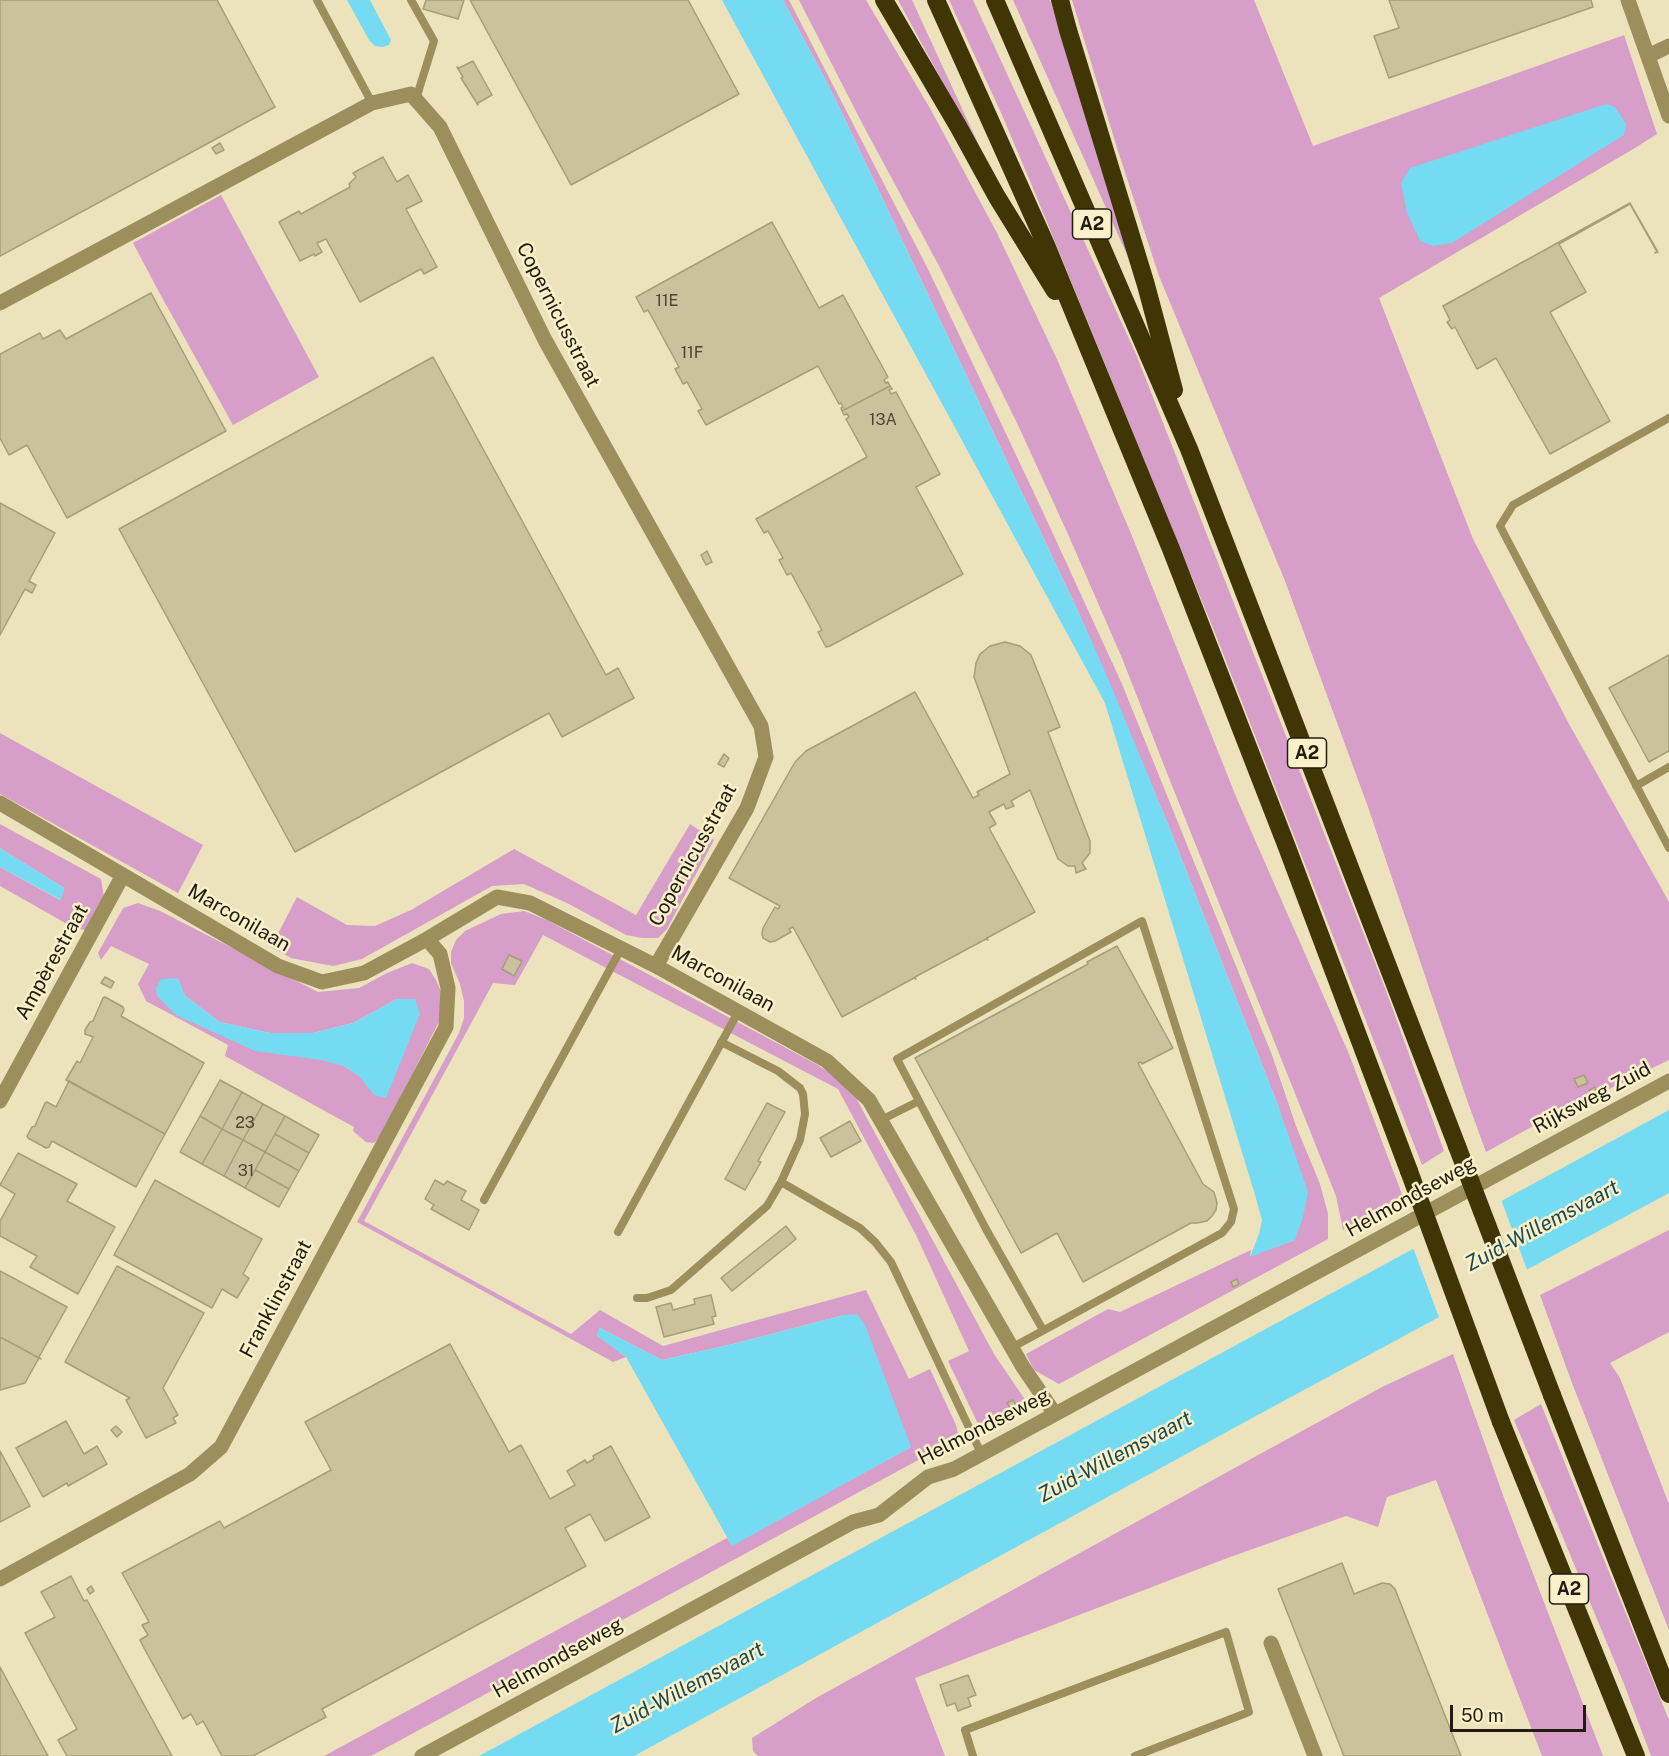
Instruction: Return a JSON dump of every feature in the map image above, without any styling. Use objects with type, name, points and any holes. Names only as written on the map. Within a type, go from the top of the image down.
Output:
[{"type":"highway","name":"A2","points":[[884,0],[998,197],[1086,341]]},
{"type":"highway","name":"A2","points":[[936,0],[1046,245],[1172,549],[1409,1171],[1501,1422],[1636,1756]]},
{"type":"highway","name":"A2","points":[[995,0],[1189,449],[1669,1694]]},
{"type":"highway","name":"A2","points":[[1060,0],[1146,285],[1189,449]]},
{"type":"street","points":[[1628,0],[1669,116]]},
{"type":"street","points":[[1648,56],[1669,46]]},
{"type":"street","points":[[0,303],[372,103],[411,94],[416,99]]},
{"type":"street","name":"Copernicusstraat","points":[[416,99],[440,127],[545,340],[760,726],[766,757],[747,808],[656,966]]},
{"type":"street","name":"Marconilaan","points":[[0,803],[278,966],[322,982],[364,973],[497,897],[530,903],[656,966],[827,1061],[869,1100],[1011,1348],[1055,1414]]},
{"type":"street","name":"Ampèrestraat","points":[[0,1101],[123,875]]},
{"type":"street","name":"Franklinstraat","points":[[0,1579],[190,1474],[221,1447],[446,1027],[448,988],[440,954],[427,939]]},
{"type":"street","name":"Rijksweg Zuid","points":[[1536,1153],[1669,1081]]},
{"type":"street","name":"Helmondseweg","points":[[422,1756],[853,1522],[879,1515],[928,1477],[954,1469],[1536,1153]]},
{"type":"street","points":[[1271,1642],[1315,1756]]},
{"type":"lane","points":[[317,0],[372,103]]},
{"type":"lane","points":[[411,0],[434,41],[416,99]]},
{"type":"lane","points":[[1669,418],[1513,505],[1500,526],[1669,848]]},
{"type":"lane","points":[[1636,786],[1669,768]]},
{"type":"lane","points":[[1011,1348],[1222,1233],[1231,1222],[1234,1209],[1142,921],[897,1059],[986,1229],[1043,1330]]},
{"type":"lane","points":[[484,1200],[621,949]]},
{"type":"lane","points":[[618,1232],[738,1012]]},
{"type":"lane","points":[[637,1298],[647,1298],[670,1290],[767,1206],[800,1140],[805,1104],[800,1088],[778,1071],[722,1042]]},
{"type":"lane","points":[[881,1120],[919,1101]]},
{"type":"lane","points":[[781,1182],[860,1228],[891,1262],[981,1453]]},
{"type":"lane","points":[[973,1756],[965,1730],[1226,1632],[1249,1712],[1136,1756]]},
{"type":"shaded area","points":[[783,0],[789,0],[928,269],[1122,684],[1272,1055],[1296,1126],[1320,1184],[1328,1214],[1328,1239],[1059,1384],[1034,1370],[1026,1354],[1108,1309],[1120,1312],[1251,1250],[1250,1256],[1295,1240],[1279,1108],[1168,824],[1079,613],[832,92]]},
{"type":"shaded area","points":[[799,0],[866,0],[931,110],[997,233],[1056,357],[1132,536],[1237,799],[1349,1054],[1403,1197],[1343,1230],[1336,1196],[1122,658],[1067,532],[1017,423],[938,264]]},
{"type":"shaded area","points":[[898,0],[912,0],[988,165],[911,24]]},
{"type":"shaded area","points":[[949,0],[973,0],[1136,354],[1385,988],[1444,1151],[1422,1165],[1215,633],[1035,193]]},
{"type":"shaded area","points":[[1013,0],[1050,0],[1128,257]]},
{"type":"shaded area","points":[[1072,0],[1254,0],[1313,146],[1624,35],[1657,134],[1379,298],[1473,539],[1569,724],[1669,902],[1669,1060],[1535,1125],[1486,1152],[1368,807],[1285,581],[1159,276]]},
{"type":"shaded area","points":[[221,195],[319,377],[233,425],[133,243]]},
{"type":"shaded area","points":[[0,733],[203,845],[178,893],[0,794]]},
{"type":"shaded area","points":[[0,824],[101,879],[104,897],[85,930],[74,928],[0,886],[0,867],[60,900],[64,888],[0,848]]},
{"type":"shaded area","points":[[690,824],[714,840],[667,929],[658,938],[626,935],[567,903],[524,884],[492,886],[362,959],[333,966],[291,958],[271,947],[297,897],[347,925],[375,926],[411,910],[514,849],[636,915]]},
{"type":"shaded area","points":[[138,903],[160,911],[318,992],[359,988],[412,963],[429,969],[440,989],[443,1014],[380,1137],[374,1143],[366,1142],[353,1131],[354,1127],[225,1056],[228,1045],[146,1001],[138,984],[149,964],[111,946],[101,960],[98,953],[123,908]],"holes":[[[177,978],[185,996],[220,1022],[270,1033],[313,1033],[353,1023],[397,999],[359,1076],[344,1066],[176,1015]]]},
{"type":"shaded area","points":[[524,911],[547,920],[816,1064],[841,1080],[854,1094],[994,1354],[1026,1401],[979,1426],[948,1361],[969,1351],[917,1237],[838,1089],[543,935],[515,985],[493,983],[364,1221],[571,1334],[600,1310],[663,1346],[866,1290],[909,1379],[930,1369],[956,1425],[959,1438],[371,1756],[324,1756],[727,1538],[732,1545],[911,1447],[844,1315],[662,1360],[600,1328],[597,1335],[626,1357],[613,1362],[357,1222],[459,1033],[464,1018],[464,1001],[451,963],[451,952],[456,940],[465,931],[501,914]]},
{"type":"shaded area","points":[[1669,1230],[1669,1332],[1610,1363],[1620,1378],[1669,1504],[1669,1630],[1540,1295]]},
{"type":"shaded area","points":[[1453,1354],[1504,1498],[1603,1756],[1542,1756],[1436,1480],[1387,1497],[1378,1527],[1346,1516],[1230,1557],[915,1678],[945,1756],[758,1756],[753,1751],[752,1738],[816,1698],[1382,1387]]},
{"type":"shaded area","points":[[1541,1404],[1669,1720],[1669,1756],[1651,1756],[1624,1684],[1514,1420]]},
{"type":"water","points":[[347,0],[370,0],[391,40],[389,45],[375,46],[369,40]]},
{"type":"water","points":[[722,0],[783,0],[832,92],[1079,613],[1168,824],[1279,1108],[1308,1192],[1295,1240],[1250,1257],[1262,1220],[1105,703]]},
{"type":"water","points":[[1606,104],[1615,107],[1626,124],[1624,135],[1452,243],[1433,246],[1420,241],[1407,213],[1401,183],[1410,168]]},
{"type":"water","points":[[0,848],[64,888],[61,900],[0,867]]},
{"type":"water","points":[[178,978],[185,996],[220,1022],[270,1033],[313,1033],[353,1023],[397,999],[415,999],[420,1014],[386,1098],[374,1095],[359,1076],[344,1066],[321,1060],[255,1051],[176,1015],[157,996],[156,988],[161,979]]},
{"type":"water","name":"Zuid-Willemsvaart","points":[[1669,1110],[1669,1193],[634,1756],[479,1756]]},
{"type":"water","points":[[857,1314],[865,1325],[911,1447],[732,1546],[626,1357],[596,1335],[600,1328],[662,1360],[844,1315]]},
{"type":"pier","points":[[1500,1197],[1528,1272],[1440,1320],[1412,1245]]},
{"type":"building","points":[[0,0],[217,0],[275,107],[0,256]]},
{"type":"building","points":[[426,0],[464,0],[458,19],[423,9]]},
{"type":"building","points":[[470,0],[688,0],[739,94],[571,185]]},
{"type":"building","points":[[1389,0],[1591,0],[1593,7],[1389,78],[1374,36],[1399,28]]},
{"type":"building","points":[[473,61],[492,95],[478,105],[461,78],[463,77],[457,67]]},
{"type":"building","points":[[220,143],[224,150],[216,154],[212,148]]},
{"type":"building","points":[[383,157],[397,182],[408,175],[422,201],[406,209],[437,267],[424,274],[421,269],[360,302],[326,239],[317,243],[322,252],[300,261],[279,222],[299,211],[301,214],[350,187],[349,184],[356,177],[353,173]]},
{"type":"building","points":[[1630,203],[1658,252],[1655,253],[1657,252],[1630,204],[1559,244],[1586,292],[1550,312],[1610,421],[1550,454],[1496,358],[1477,369],[1455,327],[1452,329],[1447,322],[1450,320],[1443,306]]},
{"type":"building","points":[[772,222],[819,308],[843,295],[888,377],[884,380],[890,386],[842,411],[841,403],[839,404],[818,366],[706,425],[698,411],[702,409],[687,382],[683,384],[675,369],[679,367],[648,310],[644,312],[636,297]]},
{"type":"building","points":[[151,293],[226,431],[67,518],[27,445],[9,455],[0,438],[0,354],[40,333],[43,339],[60,330],[66,339]]},
{"type":"building","points":[[433,357],[606,675],[618,668],[634,698],[562,737],[549,713],[295,852],[119,529]]},
{"type":"building","points":[[890,386],[891,394],[896,392],[940,474],[916,487],[963,574],[826,647],[818,632],[822,630],[791,573],[787,575],[779,560],[783,558],[768,531],[764,533],[756,519],[867,457],[846,419],[849,417],[842,411]]},
{"type":"building","points":[[0,503],[55,533],[29,581],[36,585],[32,593],[25,589],[0,635]]},
{"type":"building","points":[[707,551],[712,562],[706,565],[701,555]]},
{"type":"building","points":[[1005,642],[1020,646],[1031,655],[1060,727],[1048,732],[1090,841],[1090,853],[1082,863],[1086,869],[1076,873],[1075,866],[1068,866],[1058,859],[1030,790],[1011,801],[1014,806],[1006,809],[1004,804],[989,812],[996,824],[989,828],[1035,912],[987,938],[988,940],[986,939],[915,977],[916,979],[914,978],[842,1017],[793,927],[789,929],[791,932],[775,941],[770,942],[763,938],[763,928],[775,907],[778,909],[780,906],[729,878],[795,762],[806,751],[915,692],[973,798],[979,795],[977,792],[1010,774],[974,677],[980,654],[990,646]]},
{"type":"building","points":[[1669,655],[1669,751],[1649,762],[1609,688]]},
{"type":"building","points":[[724,754],[729,758],[724,767],[718,764]]},
{"type":"building","points":[[1117,946],[1173,1048],[1142,1064],[1138,1063],[1203,1184],[1214,1192],[1217,1203],[1216,1210],[1207,1221],[1191,1223],[1083,1282],[1057,1233],[1021,1253],[915,1058]]},
{"type":"building","points":[[509,955],[522,961],[514,976],[502,969]]},
{"type":"building","points":[[105,977],[114,982],[111,988],[101,983]]},
{"type":"building","points":[[105,997],[123,1007],[121,1016],[204,1063],[165,1134],[66,1080],[77,1061],[80,1063],[93,1037],[85,1034],[85,1030],[93,1021]]},
{"type":"building","points":[[1584,1075],[1588,1083],[1578,1087],[1574,1079]]},
{"type":"building","points":[[220,1080],[242,1092],[222,1129],[200,1116]]},
{"type":"building","points":[[69,1081],[165,1134],[136,1187],[52,1141],[46,1148],[28,1138],[45,1103],[56,1107]]},
{"type":"building","points":[[1595,1087],[1597,1092],[1591,1095],[1589,1090]]},
{"type":"building","points":[[242,1092],[263,1104],[243,1140],[222,1129]]},
{"type":"building","points":[[767,1103],[785,1112],[745,1190],[725,1179]]},
{"type":"building","points":[[263,1104],[285,1116],[265,1152],[243,1140]]},
{"type":"building","points":[[200,1116],[222,1129],[202,1164],[180,1152]]},
{"type":"building","points":[[285,1116],[319,1135],[309,1153],[275,1134]]},
{"type":"building","points":[[850,1121],[861,1141],[831,1157],[820,1138]]},
{"type":"building","points":[[222,1129],[243,1140],[224,1176],[202,1164]]},
{"type":"building","points":[[275,1134],[309,1153],[299,1171],[265,1152]]},
{"type":"building","points":[[243,1140],[265,1152],[245,1188],[224,1176]]},
{"type":"building","points":[[265,1152],[299,1171],[289,1189],[255,1170]]},
{"type":"building","points":[[18,1153],[77,1184],[67,1201],[115,1227],[78,1294],[30,1267],[37,1256],[0,1236],[0,1221],[15,1194],[0,1185]]},
{"type":"building","points":[[255,1170],[289,1189],[279,1207],[245,1188]]},
{"type":"building","points":[[155,1180],[262,1239],[243,1274],[249,1278],[237,1298],[222,1289],[212,1308],[114,1255]]},
{"type":"building","points":[[435,1180],[444,1185],[447,1181],[466,1191],[461,1200],[479,1210],[469,1230],[431,1209],[434,1205],[425,1199]]},
{"type":"building","points":[[786,1226],[796,1239],[732,1291],[721,1278]]},
{"type":"building","points":[[117,1266],[204,1313],[163,1388],[178,1415],[173,1418],[176,1423],[146,1438],[126,1400],[130,1398],[65,1362]]},
{"type":"building","points":[[0,1271],[67,1307],[39,1357],[41,1359],[0,1337]]},
{"type":"building","points":[[1237,1279],[1239,1284],[1233,1287],[1231,1282]]},
{"type":"building","points":[[711,1295],[716,1316],[712,1317],[714,1324],[664,1337],[656,1307],[671,1303],[673,1310],[695,1304],[694,1299]]},
{"type":"building","points":[[0,1337],[39,1358],[25,1383],[0,1390]]},
{"type":"building","points":[[450,1344],[509,1452],[521,1445],[550,1499],[575,1485],[567,1471],[585,1460],[587,1463],[594,1459],[593,1456],[611,1446],[650,1517],[605,1541],[590,1514],[565,1528],[586,1566],[322,1709],[326,1717],[253,1756],[222,1756],[203,1721],[197,1725],[191,1714],[183,1719],[144,1648],[140,1640],[148,1635],[142,1625],[149,1622],[122,1573],[220,1521],[224,1528],[331,1470],[305,1422]]},
{"type":"building","points":[[1013,1400],[1016,1405],[1010,1408],[1007,1403]]},
{"type":"building","points":[[66,1421],[84,1454],[97,1446],[107,1464],[43,1497],[16,1448]]},
{"type":"building","points":[[116,1426],[122,1432],[117,1437],[111,1430]]},
{"type":"building","points":[[0,1451],[30,1506],[0,1522]]},
{"type":"building","points":[[1342,1563],[1354,1594],[1382,1583],[1390,1584],[1395,1589],[1461,1756],[1344,1756],[1278,1589]]},
{"type":"building","points":[[71,1576],[84,1601],[87,1600],[172,1756],[67,1756],[58,1740],[77,1729],[25,1633],[55,1617],[41,1592]]},
{"type":"building","points":[[91,1586],[94,1591],[90,1594],[87,1589]]},
{"type":"building","points":[[0,1667],[48,1756],[0,1756]]},
{"type":"building","points":[[968,1675],[976,1695],[968,1698],[971,1706],[958,1711],[955,1703],[947,1706],[940,1685]]}]
